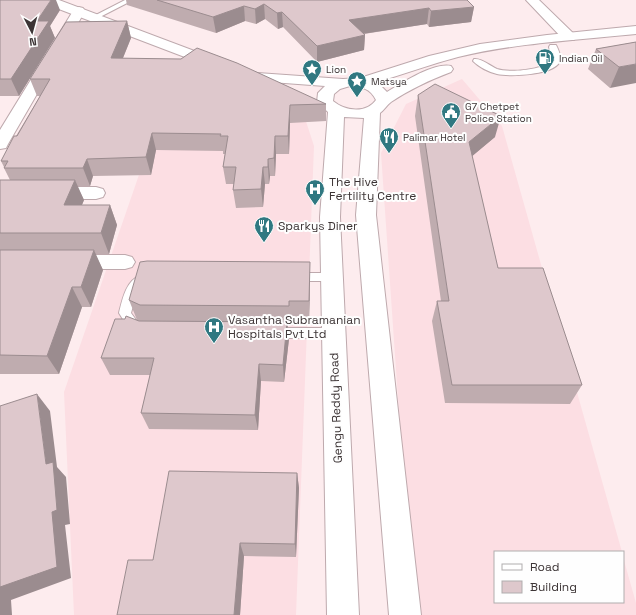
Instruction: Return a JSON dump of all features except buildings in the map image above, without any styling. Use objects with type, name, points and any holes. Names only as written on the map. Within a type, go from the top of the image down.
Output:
[{"type":"main road","points":[[47,0],[96,17],[284,93]]},
{"type":"main road","points":[[532,0],[570,37]]},
{"type":"main road","points":[[0,144],[79,11]]},
{"type":"main road","points":[[245,76],[342,83],[362,82],[427,61],[459,53],[570,37],[636,30]]},
{"type":"main road","points":[[310,99],[354,114],[378,106],[422,78],[442,70],[477,61],[553,47],[636,37]]},
{"type":"main road","points":[[362,82],[380,90],[366,215],[405,615]]},
{"type":"main road","points":[[331,106],[326,93],[335,85],[342,83]]},
{"type":"main road","name":"Gengu Reddy Road","points":[[331,106],[333,154],[330,217],[343,615]]},
{"type":"main road","points":[[0,193],[96,193]]},
{"type":"main road","points":[[47,262],[125,262]]},
{"type":"lane","points":[[96,17],[130,0]]},
{"type":"lane","points":[[477,61],[493,69],[506,73],[551,67],[555,63],[556,59],[553,47]]},
{"type":"lane","points":[[146,332],[133,326],[125,313],[130,294],[141,279],[153,276]]},
{"type":"lane","points":[[280,276],[332,277]]},
{"type":"lane","points":[[261,333],[334,333]]},
{"type":"shaded area","points":[[179,59],[253,86],[301,106],[314,146],[296,615],[74,615],[64,392]]},
{"type":"shaded area","points":[[462,79],[502,126],[622,551],[494,551],[494,603],[624,603],[624,561],[636,603],[636,615],[413,615],[381,153],[406,104]]},
{"type":"place","name":"Indian Oil","points":[[545,75]]},
{"type":"place","name":"Lion","points":[[312,86]]},
{"type":"place","name":"Matsya","points":[[357,98]]},
{"type":"place","name":"G7 Chetpet Police Station","points":[[451,129]]},
{"type":"place","name":"Palimar Hotel","points":[[389,154]]},
{"type":"place","name":"The Hive Fertility Centre","points":[[315,206]]},
{"type":"place","name":"Sparkys Diner","points":[[264,243]]},
{"type":"place","name":"Vasantha Subramanian Hospitals Pvt Ltd","points":[[214,344]]}]
